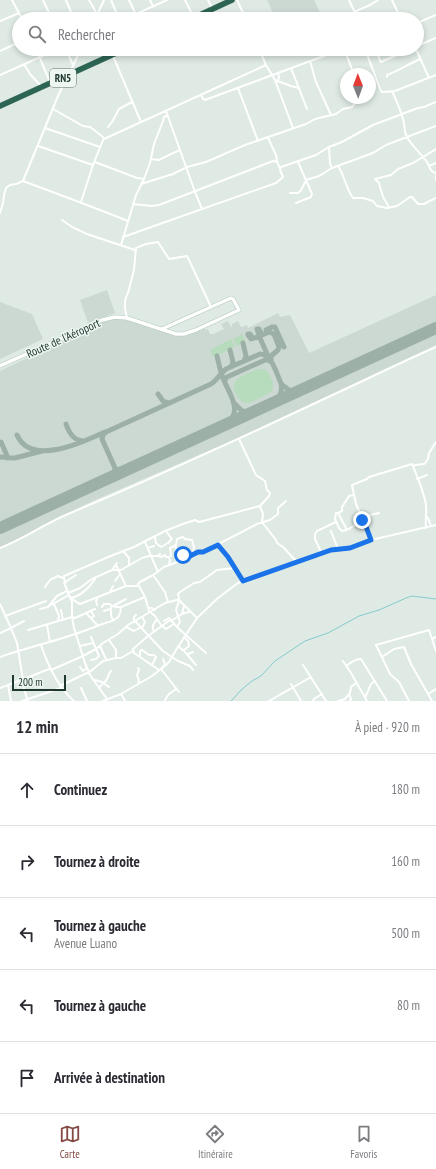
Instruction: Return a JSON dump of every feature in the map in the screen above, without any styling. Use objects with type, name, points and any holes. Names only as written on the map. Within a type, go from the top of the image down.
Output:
[{"type":"highway","points":[[206,12],[232,0]]},
{"type":"highway","name":"RN5","points":[[0,105],[110,56]]},
{"type":"main road","name":"Route de l'Aéroport","points":[[0,366],[102,320],[115,317],[127,318],[176,334],[184,334],[239,310],[234,299],[231,298],[211,307]]},
{"type":"main road","points":[[162,329],[211,307]]},
{"type":"street","points":[[12,0],[18,12]]},
{"type":"street","points":[[43,0],[49,12]]},
{"type":"street","points":[[66,0],[71,12]]},
{"type":"street","points":[[89,0],[96,12]]},
{"type":"street","points":[[98,12],[104,0]]},
{"type":"street","points":[[111,0],[116,12]]},
{"type":"street","points":[[129,0],[135,12]]},
{"type":"street","points":[[150,0],[153,6]]},
{"type":"street","points":[[140,12],[167,0]]},
{"type":"street","points":[[186,0],[191,12]]},
{"type":"street","points":[[208,0],[212,9]]},
{"type":"street","points":[[237,0],[243,12]]},
{"type":"street","points":[[349,0],[354,12],[378,0]]},
{"type":"street","points":[[370,0],[372,4]]},
{"type":"street","points":[[392,0],[398,12]]},
{"type":"street","points":[[424,20],[436,15]]},
{"type":"street","points":[[0,21],[12,16]]},
{"type":"street","points":[[424,43],[436,38]]},
{"type":"street","points":[[0,51],[12,45]]},
{"type":"street","points":[[0,75],[40,56],[51,83]]},
{"type":"street","points":[[69,56],[73,65]]},
{"type":"street","points":[[23,181],[63,85],[78,56]]},
{"type":"street","points":[[112,56],[141,122]]},
{"type":"street","points":[[262,56],[266,65],[277,81],[293,128]]},
{"type":"street","points":[[201,95],[204,100],[324,56]]},
{"type":"street","points":[[347,56],[352,68]]},
{"type":"street","points":[[368,56],[381,91],[384,92],[395,91],[436,75]]},
{"type":"street","points":[[378,56],[382,62],[395,56]]},
{"type":"street","points":[[419,56],[429,78]]},
{"type":"street","points":[[387,77],[388,74],[393,73],[396,70],[420,59]]},
{"type":"street","points":[[310,61],[316,82],[331,116]]},
{"type":"street","points":[[24,64],[30,74],[41,86]]},
{"type":"street","points":[[81,202],[104,139],[266,65]]},
{"type":"street","points":[[291,68],[307,109]]},
{"type":"street","points":[[277,81],[279,77],[278,73]]},
{"type":"street","points":[[277,81],[299,88]]},
{"type":"street","points":[[238,88],[258,141]]},
{"type":"street","points":[[392,91],[404,122],[404,131],[433,173],[436,174],[436,180]]},
{"type":"street","points":[[108,127],[119,109],[132,102]]},
{"type":"street","points":[[280,168],[316,155],[374,125],[436,102]]},
{"type":"street","points":[[142,184],[173,174],[187,167],[206,162],[233,150],[306,124],[315,119],[331,116],[343,109],[352,108],[355,104]]},
{"type":"street","points":[[53,109],[81,126],[91,128],[104,139]]},
{"type":"street","points":[[166,111],[202,209]]},
{"type":"street","points":[[121,245],[136,195],[142,184],[151,159],[154,144],[164,117],[168,115]]},
{"type":"street","points":[[306,180],[318,176],[332,168],[369,155],[386,145],[436,126]]},
{"type":"street","points":[[45,128],[100,147]]},
{"type":"street","points":[[123,237],[276,183],[283,177],[276,155],[268,138]]},
{"type":"street","points":[[38,146],[144,179]]},
{"type":"street","points":[[329,147],[330,164],[332,168]]},
{"type":"street","points":[[389,208],[383,197],[379,183],[375,180],[391,175],[398,169],[413,163],[436,149]]},
{"type":"street","points":[[151,159],[160,160],[169,154],[180,150]]},
{"type":"street","points":[[133,204],[152,206],[159,205],[273,161],[277,162]]},
{"type":"street","points":[[296,203],[311,197],[312,195],[298,162]]},
{"type":"street","points":[[429,166],[436,163]]},
{"type":"street","points":[[338,166],[352,197],[373,201],[377,206],[384,208],[398,206],[410,197],[412,197],[418,204],[424,204],[436,198]]},
{"type":"street","points":[[290,193],[298,193],[303,188],[306,180]]},
{"type":"street","points":[[0,213],[6,188],[10,185],[23,181],[128,221]]},
{"type":"street","points":[[62,220],[72,227],[87,234],[135,250]]},
{"type":"street","points":[[135,250],[136,248],[146,244],[158,242],[168,259],[187,256],[211,307]]},
{"type":"street","points":[[127,318],[124,308],[134,270],[135,250]]},
{"type":"street","points":[[0,548],[67,515],[436,347]]},
{"type":"street","points":[[107,699],[87,668],[76,634],[72,617],[72,604],[64,583],[64,576],[189,522],[195,520],[199,522],[260,506],[270,493],[267,490],[265,481],[256,475],[238,438]]},
{"type":"street","points":[[414,468],[415,465],[424,464],[426,462],[429,453],[436,442]]},
{"type":"street","points":[[371,540],[356,504],[352,485],[368,479],[368,477],[412,464],[424,495],[427,517],[426,528]]},
{"type":"street","points":[[417,479],[427,475]]},
{"type":"street","points":[[355,494],[348,497],[342,507],[342,510],[336,513],[336,522],[340,530],[343,531],[363,520]]},
{"type":"street","points":[[69,595],[80,604],[126,586],[135,586],[164,567],[198,552],[203,552],[262,522],[270,520],[277,515],[278,508],[286,501]]},
{"type":"street","points":[[260,506],[263,514],[262,522],[277,543],[283,547],[297,562]]},
{"type":"street","points":[[338,513],[347,530]]},
{"type":"street","points":[[362,517],[379,513]]},
{"type":"street","points":[[427,517],[431,526]]},
{"type":"street","points":[[322,554],[314,535],[317,531],[336,522]]},
{"type":"street","points":[[103,701],[138,684],[165,666],[197,618],[233,586],[243,581],[338,549],[350,548],[371,540],[435,525],[436,529]]},
{"type":"street","points":[[155,537],[156,542],[161,547],[170,542],[172,539],[166,531]]},
{"type":"street","points":[[331,531],[338,549]]},
{"type":"street","points":[[182,560],[175,546],[178,538],[183,537],[186,539],[191,539],[194,547],[192,555]]},
{"type":"street","points":[[145,542],[158,572]]},
{"type":"street","points":[[218,545],[228,557],[243,581]]},
{"type":"street","points":[[148,548],[154,546]]},
{"type":"street","points":[[171,556],[170,548],[175,546]]},
{"type":"street","points":[[122,552],[129,558],[130,565]]},
{"type":"street","points":[[180,555],[184,555],[186,552]]},
{"type":"street","points":[[112,570],[120,570],[141,558],[159,555],[161,557],[165,555],[166,557],[169,557],[170,560],[175,563]]},
{"type":"street","points":[[169,565],[170,560]]},
{"type":"street","points":[[40,609],[54,604],[81,588],[89,581],[112,570],[117,564],[126,586]]},
{"type":"street","points":[[22,701],[60,687],[89,672],[107,660],[121,658],[133,651],[134,648],[162,626],[180,622],[176,610],[179,600],[179,593],[218,570],[235,568]]},
{"type":"street","points":[[115,581],[120,574]]},
{"type":"street","points":[[64,583],[76,575]]},
{"type":"street","points":[[153,575],[165,592],[168,602]]},
{"type":"street","points":[[46,587],[50,580],[55,577],[59,576],[64,579]]},
{"type":"street","points":[[50,605],[56,596],[69,595],[75,597],[90,587],[95,579]]},
{"type":"street","points":[[138,584],[145,597],[148,608],[166,629],[178,616],[190,612]]},
{"type":"street","points":[[110,592],[113,586]]},
{"type":"street","points":[[97,605],[96,601],[98,597]]},
{"type":"street","points":[[102,607],[110,604],[112,607],[121,607],[145,597]]},
{"type":"street","points":[[104,611],[119,602],[121,604],[124,600]]},
{"type":"street","points":[[0,688],[95,651],[126,627],[142,617],[168,602],[179,600]]},
{"type":"street","points":[[179,600],[197,618]]},
{"type":"street","points":[[5,616],[46,601]]},
{"type":"street","points":[[72,604],[76,602]]},
{"type":"street","points":[[0,604],[16,641],[22,680],[28,700]]},
{"type":"street","points":[[54,604],[59,616],[58,621]]},
{"type":"street","points":[[182,614],[184,606]]},
{"type":"street","points":[[112,607],[111,616],[113,620]]},
{"type":"street","points":[[0,657],[76,634],[113,620],[119,616],[121,607]]},
{"type":"street","points":[[148,608],[155,610]]},
{"type":"street","points":[[28,630],[72,617],[75,618],[87,614],[95,609]]},
{"type":"street","points":[[61,610],[63,620]]},
{"type":"street","points":[[90,612],[94,616],[91,618]]},
{"type":"street","points":[[87,614],[98,626]]},
{"type":"street","points":[[134,622],[134,617],[136,615]]},
{"type":"street","points":[[126,627],[134,631],[141,628],[145,622],[142,617]]},
{"type":"street","points":[[154,632],[152,624],[157,619]]},
{"type":"street","points":[[0,633],[24,621]]},
{"type":"street","points":[[159,622],[164,621],[172,623],[206,653]]},
{"type":"street","points":[[134,622],[163,651],[182,663],[190,666],[193,670]]},
{"type":"street","points":[[47,625],[50,642]]},
{"type":"street","points":[[409,701],[399,682],[390,674],[386,667],[386,663],[376,646],[377,644],[429,630],[436,650]]},
{"type":"street","points":[[184,650],[189,646],[185,636]]},
{"type":"street","points":[[91,637],[98,656],[96,659],[91,660]]},
{"type":"street","points":[[432,639],[436,637]]},
{"type":"street","points":[[109,640],[116,650],[116,656],[114,658]]},
{"type":"street","points":[[80,646],[93,643]]},
{"type":"street","points":[[41,645],[50,669],[60,687],[74,701]]},
{"type":"street","points":[[100,646],[107,660]]},
{"type":"street","points":[[178,646],[184,650],[196,665]]},
{"type":"street","points":[[382,657],[394,650],[404,647],[411,664],[432,701]]},
{"type":"street","points":[[140,657],[141,650],[149,655],[153,655],[156,657],[152,665]]},
{"type":"street","points":[[133,651],[160,669],[179,692]]},
{"type":"street","points":[[186,653],[193,652]]},
{"type":"street","points":[[140,657],[149,655]]},
{"type":"street","points":[[346,666],[360,658],[387,701]]},
{"type":"street","points":[[160,669],[165,664],[163,659]]},
{"type":"street","points":[[343,661],[366,700]]},
{"type":"street","points":[[303,665],[326,701]]},
{"type":"street","points":[[80,667],[83,671],[87,668]]},
{"type":"street","points":[[138,668],[139,670],[136,675],[139,681],[138,684]]},
{"type":"street","points":[[99,688],[107,680],[108,674],[111,671]]},
{"type":"street","points":[[268,697],[269,701],[311,677]]},
{"type":"street","points":[[94,680],[109,687]]},
{"type":"street","points":[[366,700],[371,684],[375,681]]},
{"type":"street","points":[[338,701],[345,699],[351,692],[351,687],[356,683]]},
{"type":"street","points":[[291,684],[301,701]]},
{"type":"street","points":[[8,685],[12,701]]},
{"type":"street","points":[[81,688],[87,701]]},
{"type":"street","points":[[165,700],[169,694],[176,689]]},
{"type":"street","points":[[428,694],[436,689]]},
{"type":"street","points":[[120,694],[125,701]]},
{"type":"street","points":[[313,701],[322,694]]},
{"type":"street","points":[[349,694],[351,699],[350,701]]},
{"type":"shaded area","points":[[267,0],[314,0],[320,12],[273,12]]},
{"type":"shaded area","points":[[107,290],[115,313],[88,323],[80,300]]},
{"type":"shaded area","points":[[436,295],[436,345],[238,438],[93,501],[41,526],[35,531],[17,540],[0,547],[0,371],[99,323],[115,319],[130,320],[175,335],[204,327],[205,330],[208,329],[210,334],[213,334],[224,329],[221,324],[228,321],[231,327],[232,324],[238,321],[241,327],[247,325],[248,328],[278,313],[280,317],[290,315],[309,353]]},
{"type":"shaded area","points":[[0,302],[32,314],[43,339],[0,359]]},
{"type":"green space","points":[[242,334],[246,342],[237,346],[233,339]]},
{"type":"green space","points":[[231,339],[235,347],[213,357],[210,350]]},
{"type":"green space","points":[[261,369],[267,371],[269,374],[273,385],[272,390],[266,395],[253,401],[247,403],[243,402],[239,399],[234,389],[236,381],[255,370]]},
{"type":"waterway","points":[[231,701],[241,690],[261,676],[275,661],[305,641],[328,633],[359,616],[379,610],[412,596],[436,599]]},
{"type":"taxiway","points":[[266,330],[275,327],[284,347]]},
{"type":"taxiway","points":[[260,338],[257,329],[259,329],[261,333]]},
{"type":"taxiway","points":[[260,338],[260,336],[269,332],[274,334],[279,347],[278,350],[271,356],[271,361]]},
{"type":"taxiway","points":[[252,337],[248,334],[251,339],[257,337],[260,338],[268,356]]},
{"type":"taxiway","points":[[243,343],[246,356],[244,361]]},
{"type":"taxiway","points":[[230,350],[233,362],[231,367]]},
{"type":"taxiway","points":[[111,477],[115,468],[102,439],[106,432],[211,384],[226,369],[260,354],[268,357],[271,361],[281,383],[280,395],[271,404]]},
{"type":"taxiway","points":[[217,356],[222,375],[234,402],[235,408],[234,414],[226,424]]},
{"type":"taxiway","points":[[225,383],[225,379],[227,377],[265,360],[271,362]]},
{"type":"taxiway","points":[[281,384],[289,390],[300,391]]},
{"type":"taxiway","points":[[158,394],[163,401],[169,403]]},
{"type":"taxiway","points":[[235,404],[242,411],[253,412]]},
{"type":"taxiway","points":[[66,424],[72,436],[77,440],[84,441]]},
{"type":"taxiway","points":[[17,435],[24,444],[34,449],[45,451],[71,446],[105,432]]},
{"type":"taxiway","points":[[1,442],[8,458]]},
{"type":"taxiway","points":[[0,457],[15,458],[42,451]]},
{"type":"taxiway","points":[[115,468],[124,471]]},
{"type":"runway","points":[[0,528],[436,328]]},
{"type":"route","points":[[183,555],[180,555],[182,560],[198,552],[203,552],[218,545],[233,564],[243,581],[331,550],[350,548],[371,540],[364,521],[362,520]]}]
